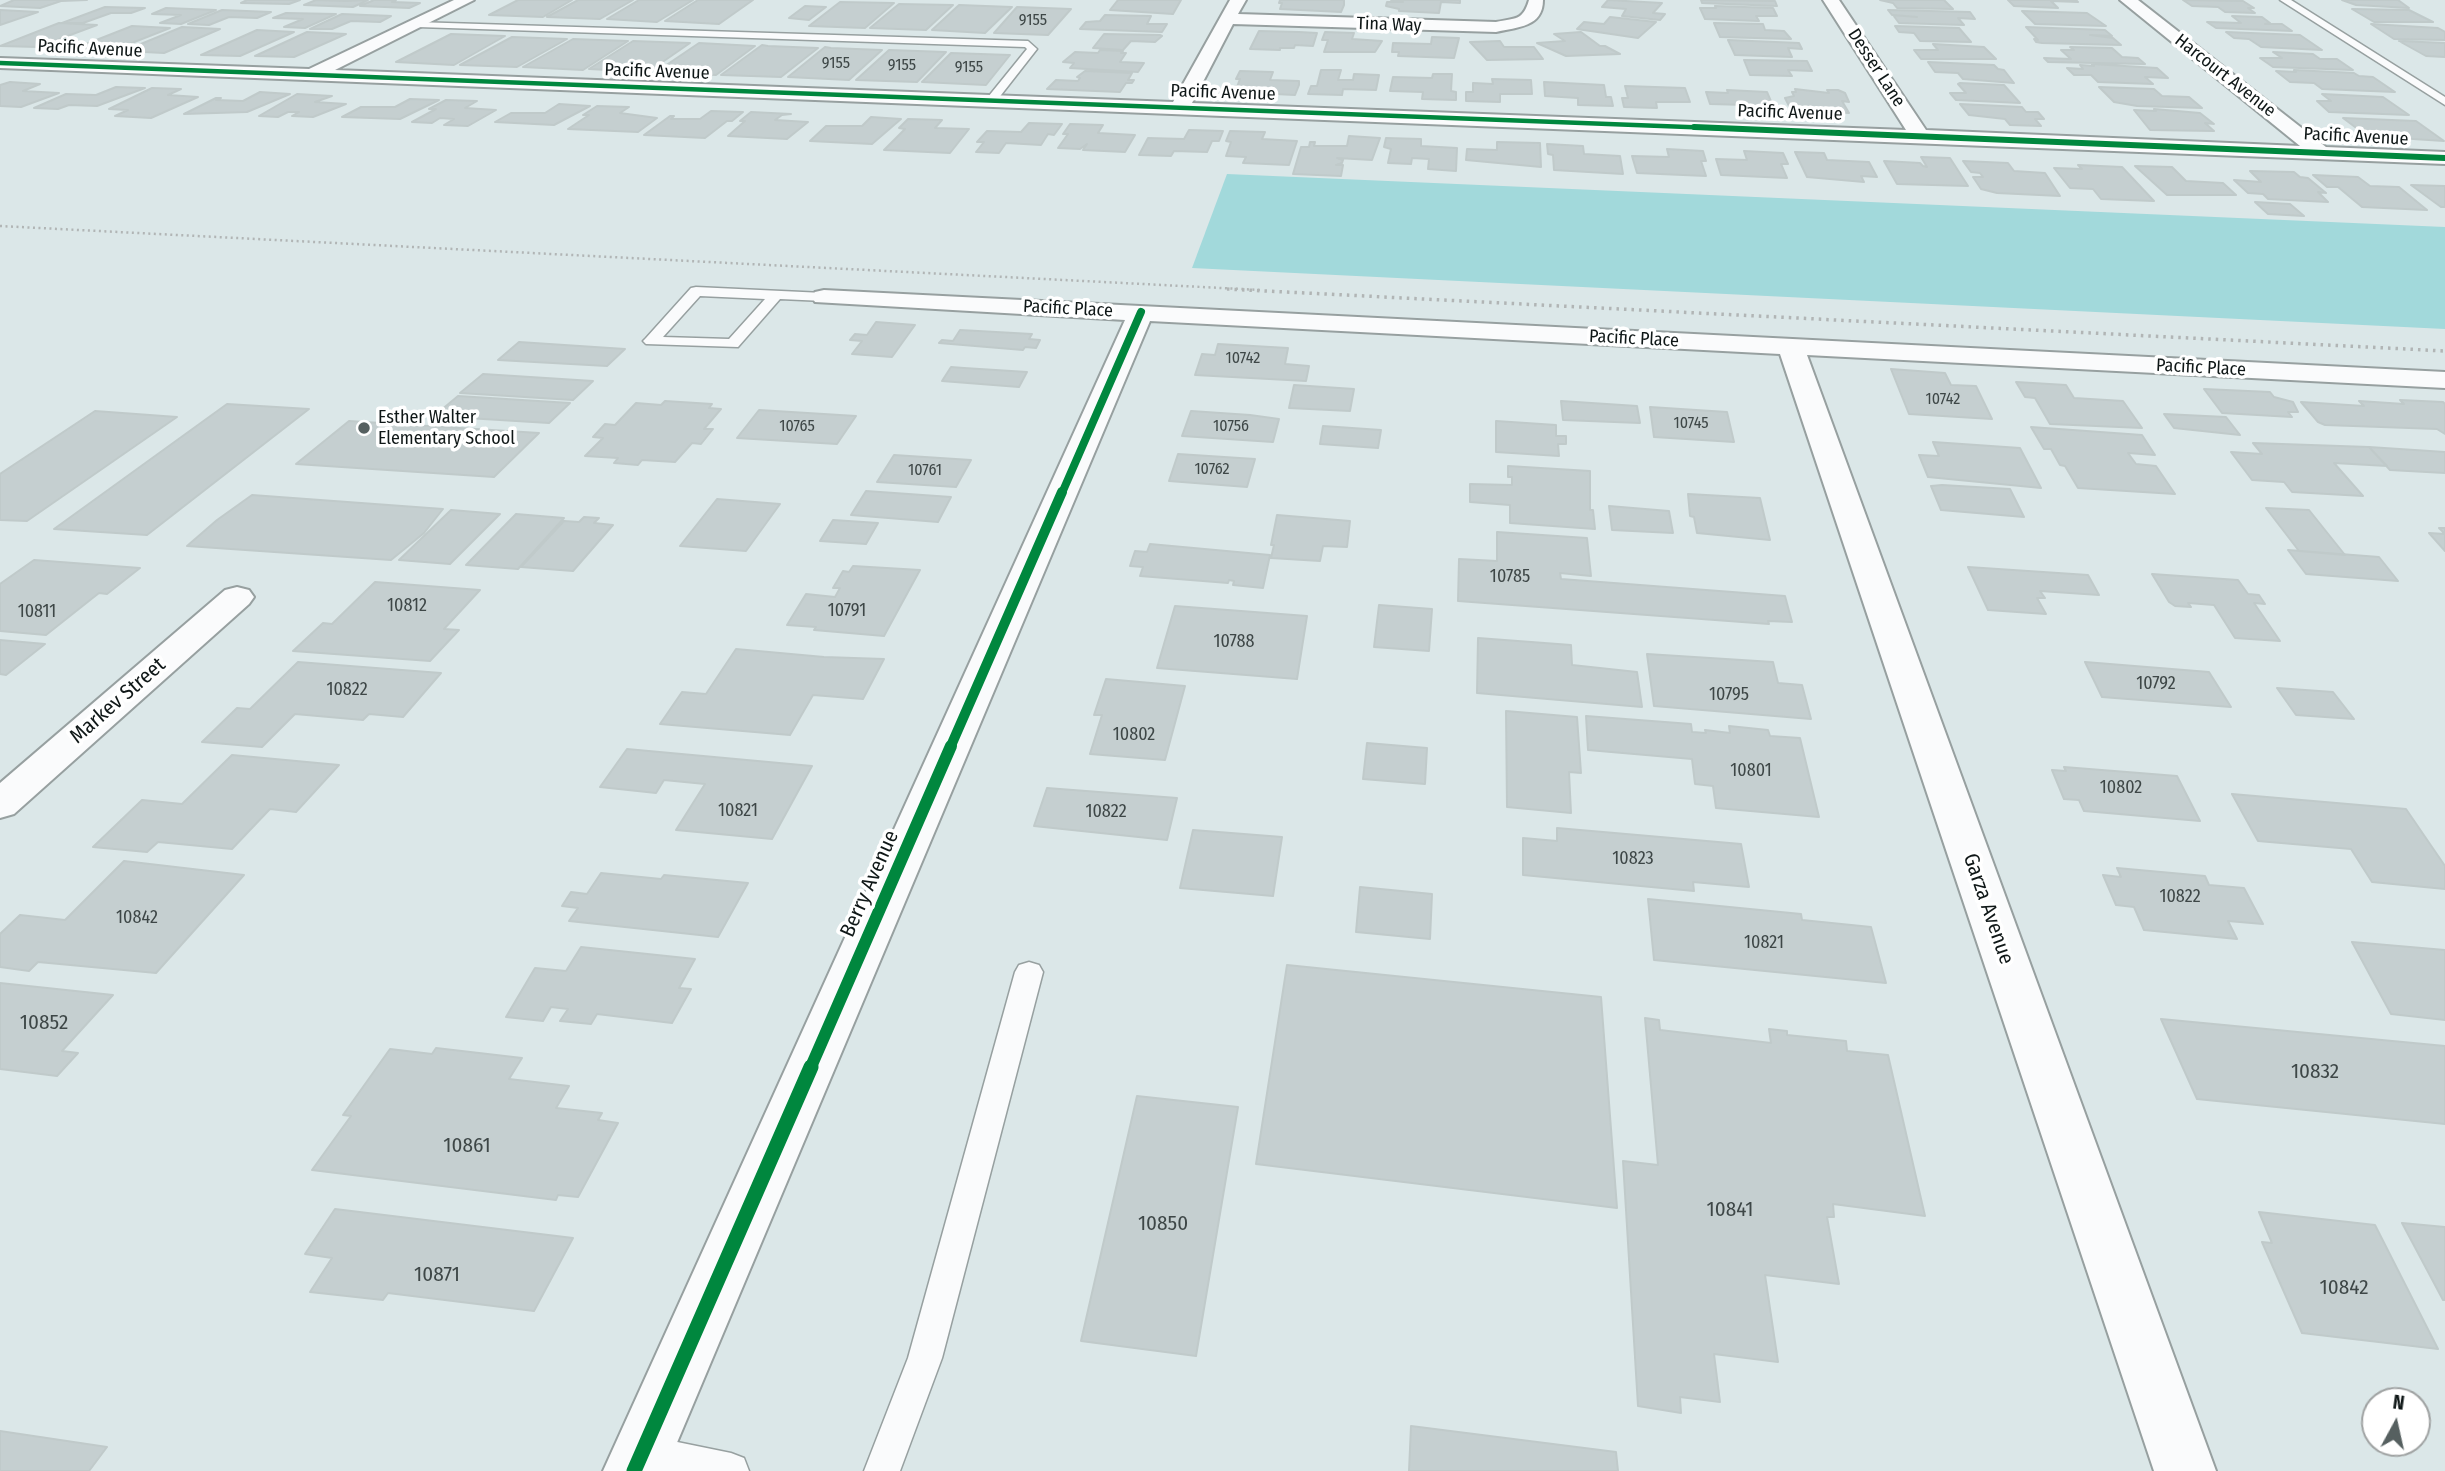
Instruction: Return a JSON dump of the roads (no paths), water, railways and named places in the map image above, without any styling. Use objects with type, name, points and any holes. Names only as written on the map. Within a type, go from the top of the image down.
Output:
[{"type":"street","points":[[309,76],[467,0]]},
{"type":"street","points":[[1179,109],[1238,0]]},
{"type":"street","name":"Desser Lane","points":[[1831,0],[1920,135]]},
{"type":"street","name":"Harcourt Avenue","points":[[2128,0],[2321,152]]},
{"type":"street","name":"Tina Way","points":[[1228,19],[1496,27],[1525,21],[1534,13],[1536,1]]},
{"type":"street","name":"Pacific Avenue","points":[[0,63],[1920,135],[2445,158]]},
{"type":"street","name":"Pacific Place","points":[[824,298],[2445,380]]},
{"type":"street","name":"Berry Avenue","points":[[639,1462],[1141,312]]},
{"type":"street","name":"Garza Avenue","points":[[1791,347],[2185,1471]]},
{"type":"street","name":"Markev Street","points":[[0,805],[237,597]]},
{"type":"lane","points":[[2285,0],[2445,102]]},
{"type":"lane","points":[[418,24],[1027,44],[1032,49],[990,102]]},
{"type":"lane","points":[[776,295],[733,344],[651,341],[696,291],[776,295],[824,298]]},
{"type":"lane","points":[[881,1471],[925,1358],[1028,972]]},
{"type":"lane","points":[[639,1462],[731,1471]]},
{"type":"railway","points":[[0,226],[1261,290]]},
{"type":"railway","points":[[1227,289],[2445,351]]},
{"type":"place","name":"Esther Walter Elementary School","points":[[364,428]]}]
